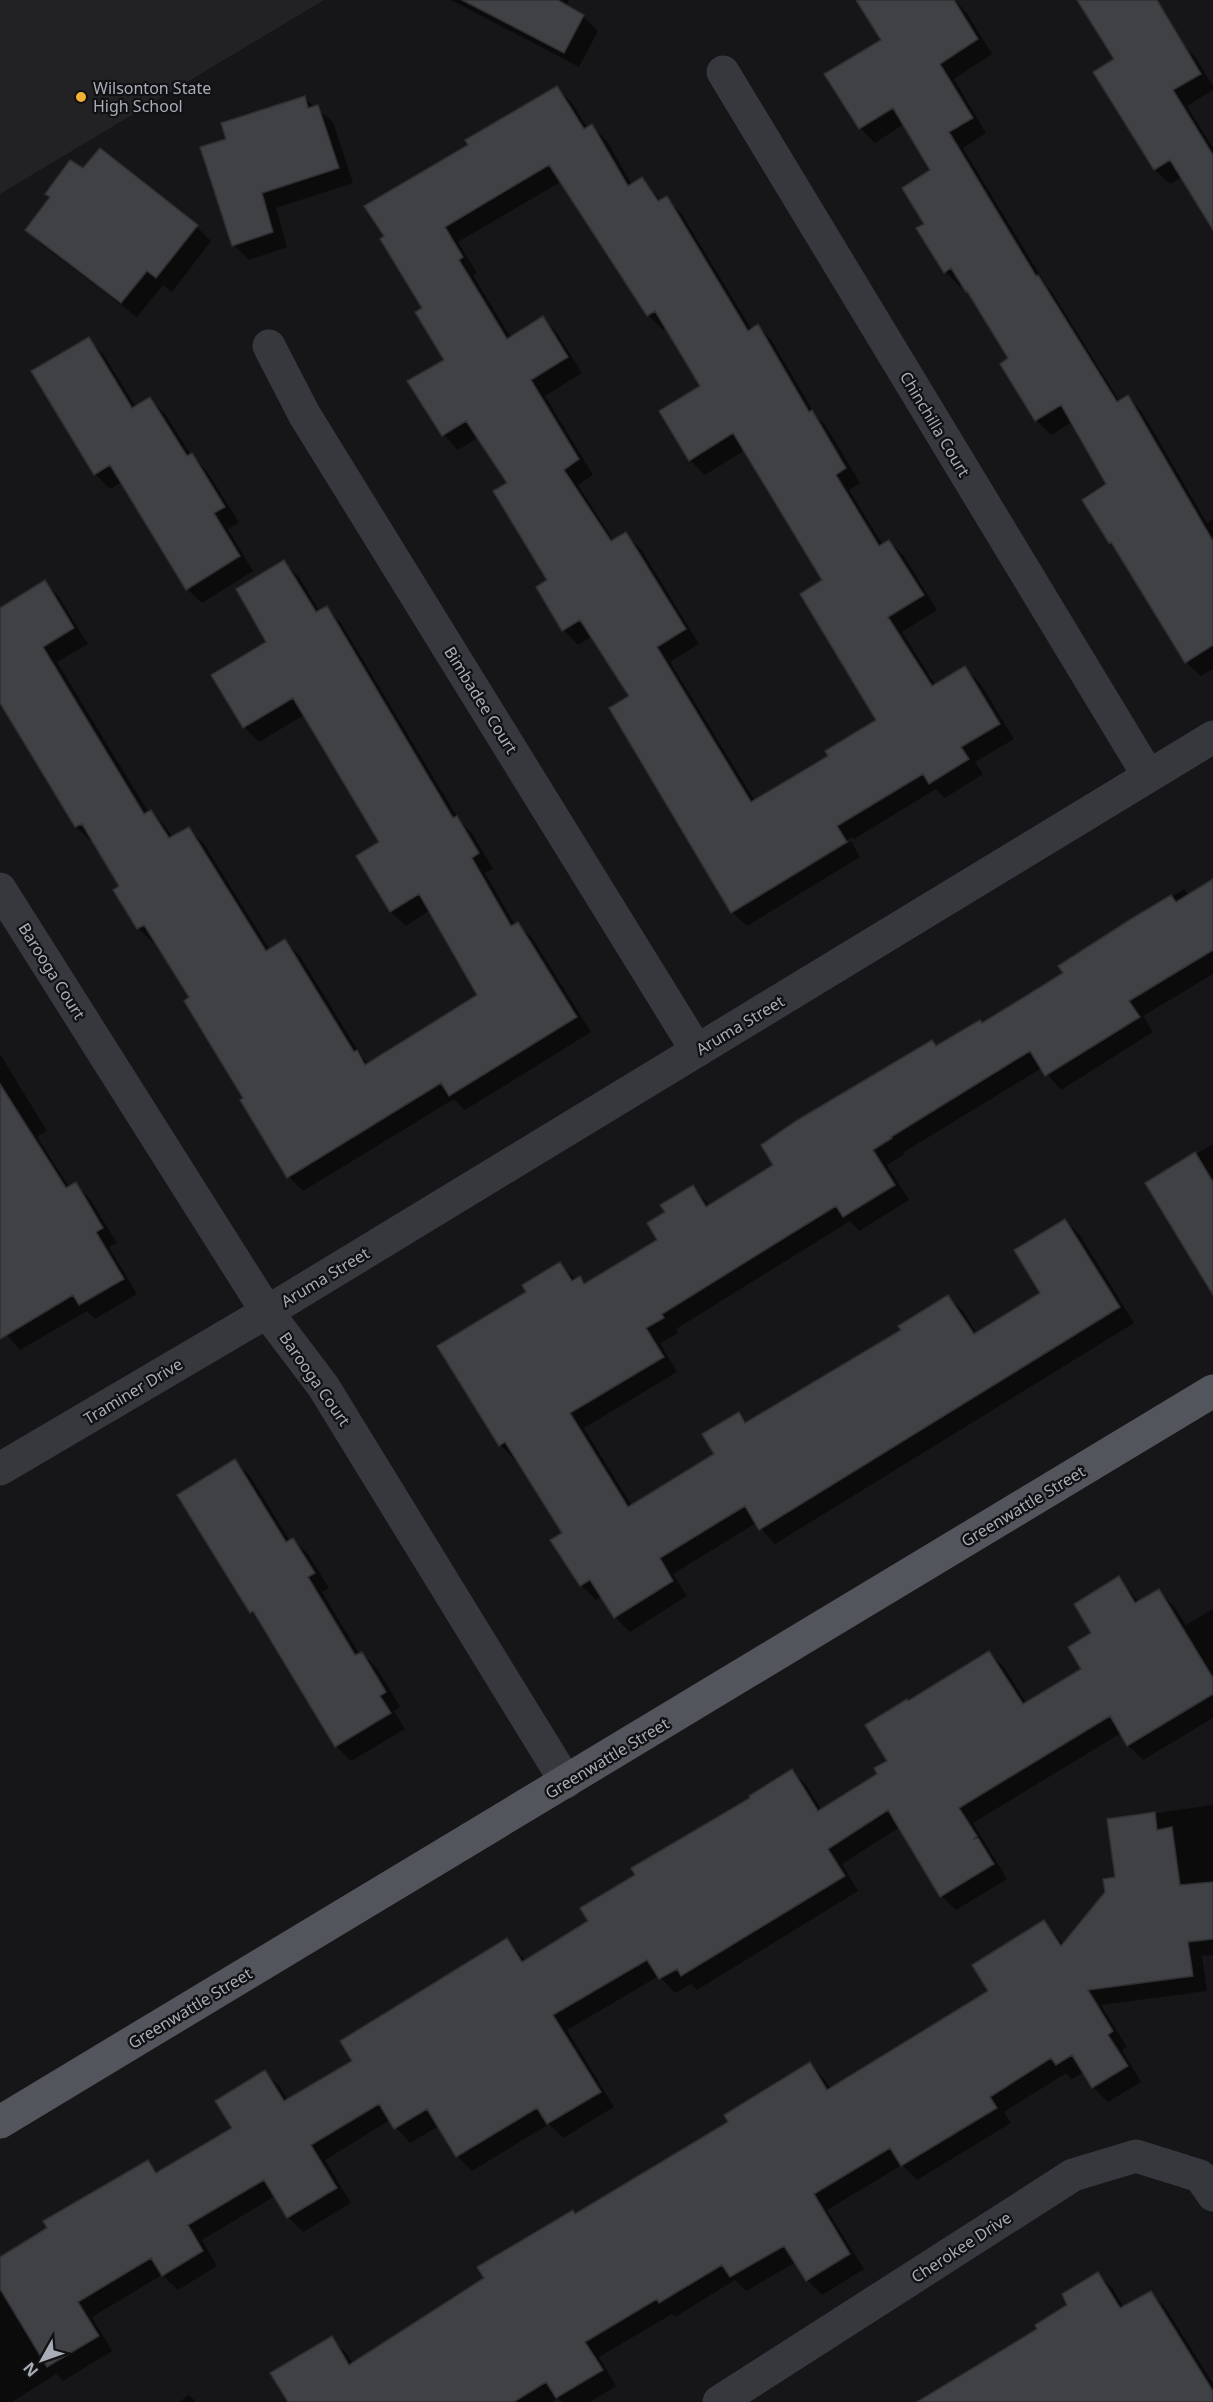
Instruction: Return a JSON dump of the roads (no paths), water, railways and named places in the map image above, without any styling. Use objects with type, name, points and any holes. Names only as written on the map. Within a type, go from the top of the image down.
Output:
[{"type":"main road","name":"Greenwattle Street","points":[[0,2122],[1213,1391]]},
{"type":"street","name":"Chinchilla Court","points":[[723,72],[1148,776]]},
{"type":"street","name":"Bimbadee Court","points":[[269,346],[304,414],[697,1051]]},
{"type":"street","name":"Aruma Street","points":[[267,1312],[1213,737]]},
{"type":"street","name":"Barooga Court","points":[[0,889],[267,1312],[323,1386],[566,1782]]},
{"type":"street","name":"Traminer Drive","points":[[0,1469],[267,1312]]},
{"type":"street","name":"Cherokee Drive","points":[[719,2402],[1073,2175],[1137,2156],[1200,2176],[1213,2195]]},
{"type":"place","name":"Wilsonton State High School","points":[[81,97]]}]
